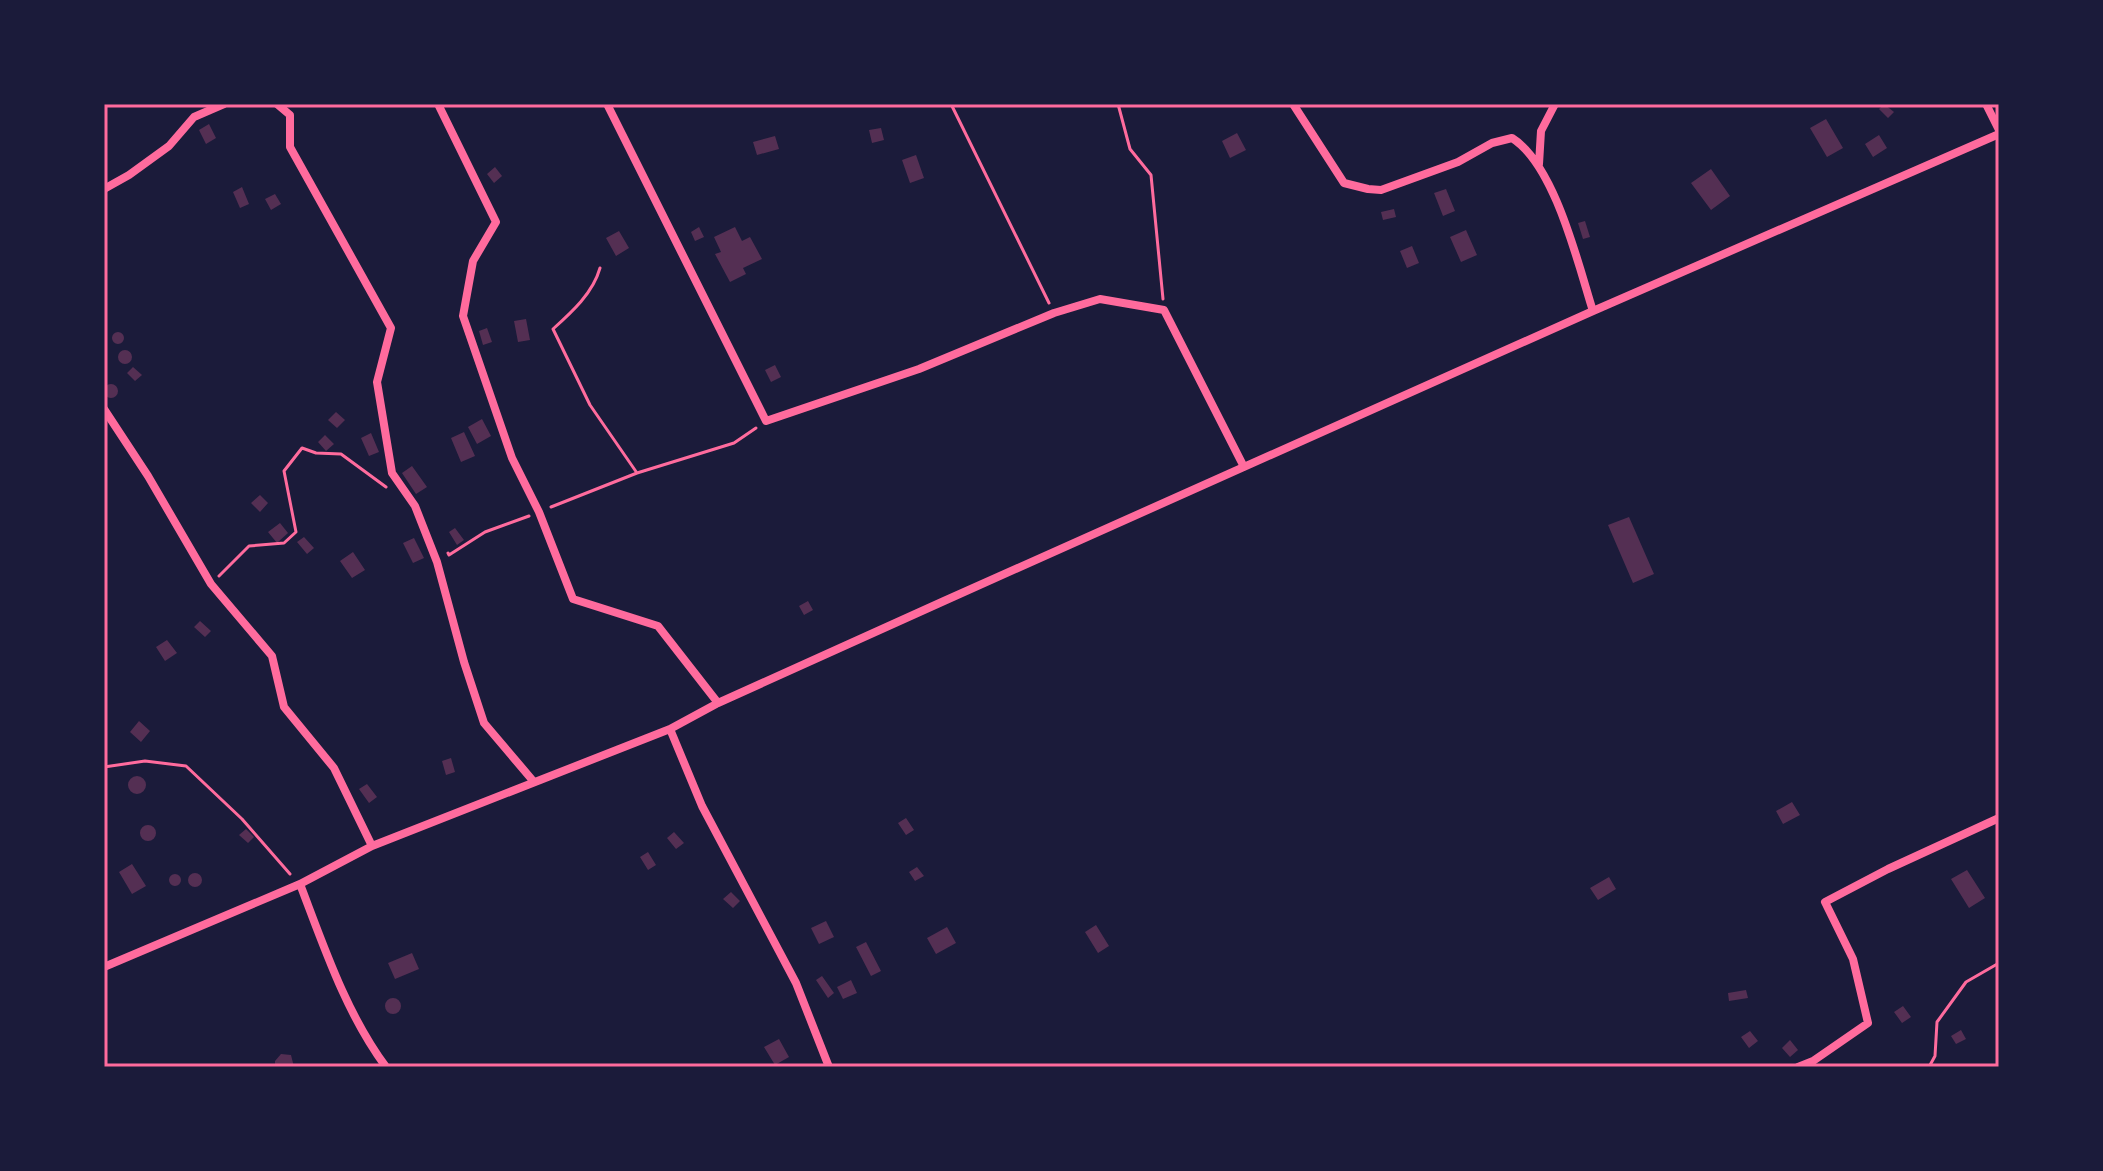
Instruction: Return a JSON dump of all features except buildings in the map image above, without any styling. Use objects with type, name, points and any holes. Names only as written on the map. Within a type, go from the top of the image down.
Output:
[{"type":"street","points":[[104,189],[169,146],[194,117],[224,104]]},
{"type":"street","points":[[277,104],[290,115],[290,147],[391,328],[377,382],[392,473],[415,506],[437,562],[484,723],[534,782]]},
{"type":"street","points":[[438,104],[496,222],[473,261],[463,316],[512,458],[539,512],[573,599],[658,626],[718,703]]},
{"type":"street","points":[[607,104],[766,421],[919,369],[1054,313],[1100,299],[1164,310],[1244,467]]},
{"type":"street","points":[[1293,104],[1344,183],[1368,189],[1381,190],[1458,162],[1492,143],[1512,138],[1525,146],[1539,165],[1564,220],[1593,311]]},
{"type":"street","points":[[1539,165],[1541,131],[1555,104]]},
{"type":"street","points":[[104,967],[300,884],[372,846],[670,729],[718,703],[1999,132],[1986,104]]},
{"type":"street","points":[[104,409],[148,476],[211,584],[272,656],[284,707],[334,768],[372,846]]},
{"type":"street","points":[[670,729],[702,806],[796,983],[829,1067]]},
{"type":"street","points":[[1798,1067],[1813,1061],[1868,1023],[1853,959],[1825,902],[1999,818]]},
{"type":"street","points":[[300,884],[329,960],[367,1041],[386,1067]]},
{"type":"path","points":[[951,104],[1054,313]]},
{"type":"path","points":[[1118,104],[1130,149],[1151,175],[1164,310]]},
{"type":"path","points":[[600,268],[575,310],[553,329],[590,405],[637,473]]},
{"type":"path","points":[[441,543],[449,555],[485,532],[637,473],[734,443],[766,421]]},
{"type":"path","points":[[211,584],[249,546],[284,543],[296,532],[284,471],[302,448],[316,453],[341,454],[391,490]]},
{"type":"path","points":[[104,767],[145,761],[186,766],[242,819],[300,884]]},
{"type":"path","points":[[1929,1067],[1935,1056],[1937,1022],[1966,982],[1999,963]]}]
